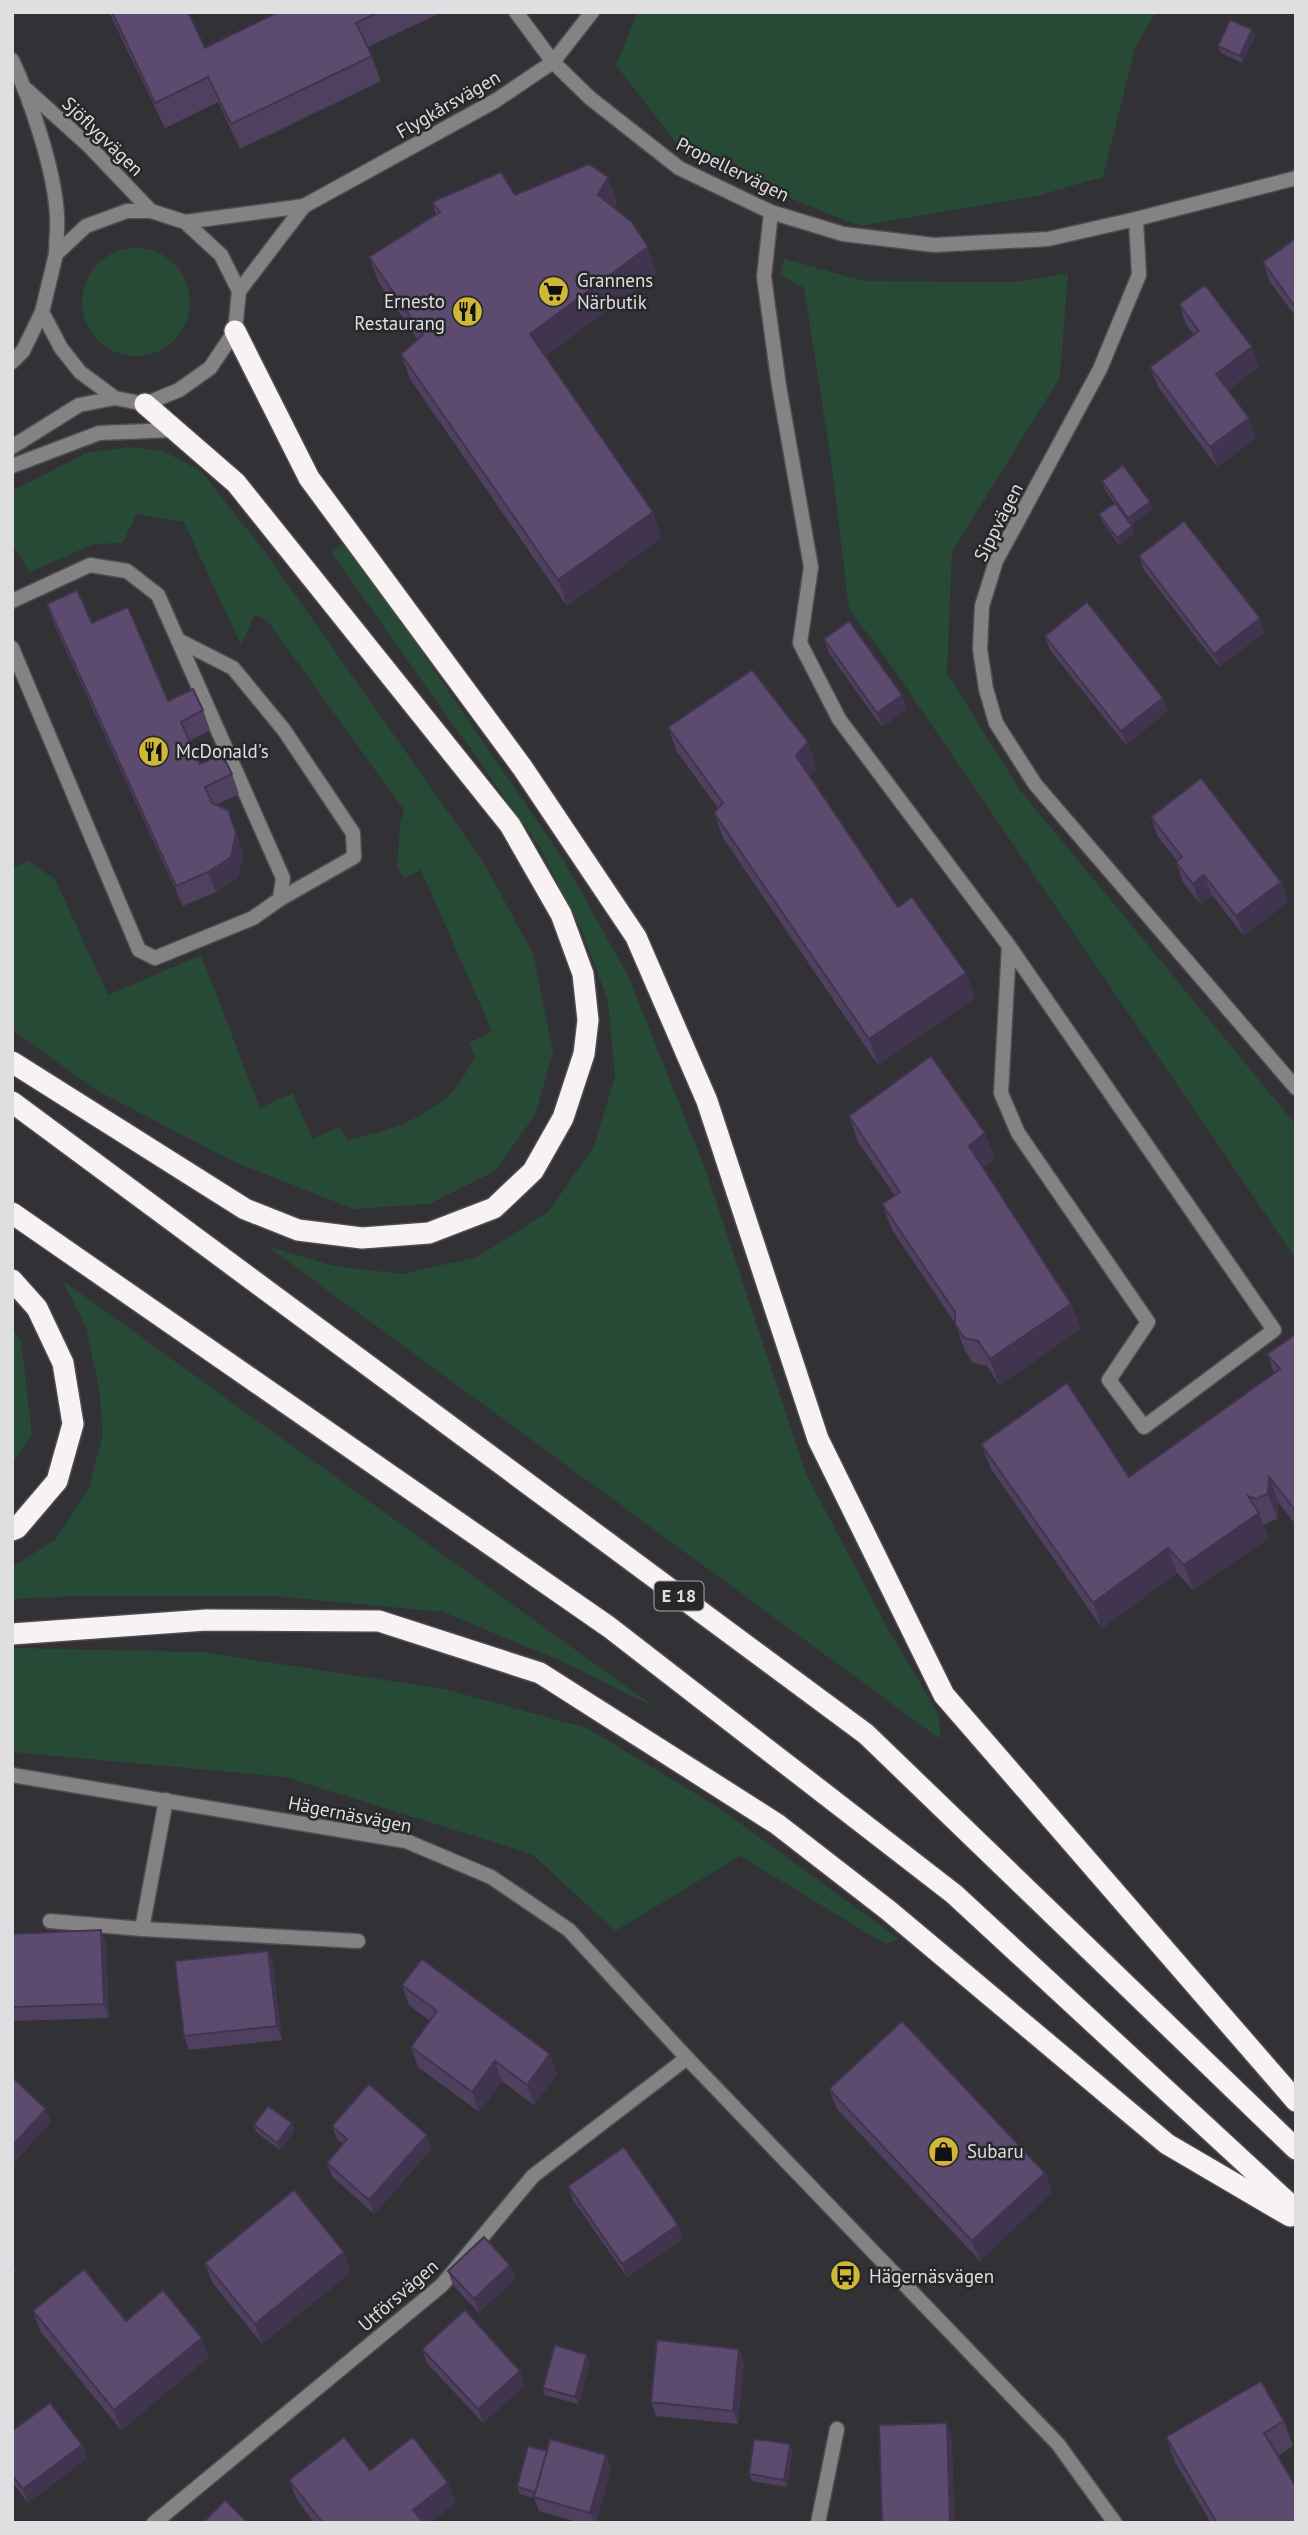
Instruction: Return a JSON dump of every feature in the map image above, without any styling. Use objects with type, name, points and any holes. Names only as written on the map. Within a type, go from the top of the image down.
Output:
[{"type":"highway","points":[[235,331],[309,478],[522,767],[636,937],[707,1101],[818,1439],[944,1695],[1296,2101]]},
{"type":"highway","points":[[12,1062],[245,1209],[298,1230],[362,1238],[429,1233],[494,1208],[533,1171],[563,1118],[584,1055],[588,1020],[583,974],[561,914],[510,825],[236,483],[145,404]]},
{"type":"highway","name":"E 18","points":[[12,1102],[866,1734],[1296,2149]]},
{"type":"highway","points":[[12,1213],[609,1627],[943,1885],[1296,2210]]},
{"type":"highway","points":[[12,1280],[37,1308],[63,1363],[73,1424],[57,1481],[17,1528],[12,1530]]},
{"type":"highway","points":[[12,1634],[206,1620],[379,1620],[540,1673],[778,1824],[888,1910],[1167,2144],[1296,2219]]},
{"type":"street","name":"Propellervägen","points":[[516,12],[553,62],[601,107],[679,168],[771,212],[843,234],[934,245],[1048,239],[1136,219]]},
{"type":"street","name":"Flygkårsvägen","points":[[185,222],[304,206],[495,101],[553,62],[592,12]]},
{"type":"street","name":"Sjöflygvägen","points":[[12,60],[26,89],[48,167],[57,215],[56,254]]},
{"type":"street","name":"Sjöflygvägen","points":[[26,89],[88,145],[151,211]]},
{"type":"street","points":[[1136,219],[1296,178]]},
{"type":"street","name":"Flygkårsvägen","points":[[239,291],[304,206]]},
{"type":"street","points":[[12,362],[23,351],[42,312],[56,254],[86,226],[127,211],[151,211],[185,222],[221,256],[239,291],[235,331],[210,368],[179,390],[145,404],[115,398],[79,405],[12,447]]},
{"type":"street","points":[[771,212],[764,277],[779,386],[811,567],[800,643],[839,719],[1009,946],[1274,1330],[1144,1427],[1109,1380],[1148,1322],[1018,1133],[1001,1093],[1009,946]]},
{"type":"street","name":"Sippvägen","points":[[1136,219],[1139,275],[1100,369],[996,561],[982,606],[980,649],[986,689],[996,723],[1035,784],[1296,1088]]},
{"type":"street","points":[[42,312],[61,348],[80,372],[115,398]]},
{"type":"street","points":[[12,466],[99,433],[174,429]]},
{"type":"street","points":[[12,601],[90,565],[127,571],[158,595],[283,878],[280,899]]},
{"type":"street","points":[[12,648],[139,950],[155,958],[253,918],[280,899],[354,857],[354,833],[284,730],[233,668],[178,640]]},
{"type":"street","name":"Hägernäsvägen","points":[[12,1775],[407,1841],[491,1877],[569,1930],[687,2058],[1058,2444],[1115,2523]]},
{"type":"street","points":[[142,1929],[166,1800]]},
{"type":"street","points":[[50,1921],[358,1941]]},
{"type":"street","name":"Utförsvägen","points":[[154,2523],[443,2285],[533,2176],[687,2058]]},
{"type":"street","points":[[818,2523],[837,2429]]},
{"type":"green space","points":[[638,12],[1156,12],[1135,48],[1103,177],[1036,196],[860,226],[687,157],[616,65]]},
{"type":"green space","points":[[136,248],[157,252],[174,264],[186,281],[190,302],[186,323],[174,340],[157,352],[136,356],[115,352],[98,340],[86,323],[82,302],[86,281],[98,264],[115,252]]},
{"type":"green space","points":[[784,259],[864,281],[1014,282],[1068,273],[1060,377],[952,552],[947,673],[1020,790],[1296,1125],[1296,1259],[890,664],[849,609],[831,460],[804,288],[780,275]]},
{"type":"green space","points":[[129,447],[163,451],[201,471],[265,552],[484,863],[533,954],[553,1052],[535,1115],[495,1171],[429,1204],[354,1209],[232,1161],[98,1091],[12,1030],[12,868],[28,861],[55,879],[108,995],[201,955],[260,1108],[293,1093],[312,1139],[340,1127],[347,1140],[361,1137],[402,1124],[427,1111],[454,1090],[475,1058],[469,1043],[492,1031],[421,870],[405,878],[397,868],[400,825],[404,810],[269,623],[255,614],[241,645],[184,522],[136,514],[123,543],[94,544],[30,572],[12,545],[12,491],[87,453]]},
{"type":"green space","points":[[346,541],[563,859],[629,978],[706,1171],[806,1474],[888,1629],[939,1715],[940,1739],[267,1246],[334,1266],[402,1274],[477,1257],[549,1211],[594,1146],[615,1076],[608,1001],[582,931],[539,846],[331,552]]},
{"type":"green space","points":[[62,1280],[656,1708],[559,1660],[443,1612],[273,1596],[76,1596],[12,1599],[12,1567],[56,1539],[89,1488],[103,1434],[99,1388],[86,1327]]},
{"type":"green space","points":[[12,1329],[21,1341],[32,1434],[12,1464]]},
{"type":"green space","points":[[12,1648],[201,1652],[444,1689],[587,1728],[719,1808],[899,1939],[885,1944],[740,1856],[615,1931],[532,1854],[285,1777],[12,1752]]},
{"type":"building","points":[[112,12],[188,12],[205,48],[278,12],[379,12],[356,23],[372,56],[231,124],[208,77],[155,103]]},
{"type":"building","points":[[1230,20],[1252,29],[1240,56],[1218,46]]},
{"type":"building","points":[[589,164],[608,177],[598,195],[632,222],[648,247],[530,334],[653,512],[558,580],[401,354],[423,335],[369,257],[440,212],[432,202],[501,172],[515,195]]},
{"type":"building","points":[[1296,238],[1296,308],[1263,262]]},
{"type":"building","points":[[1205,285],[1252,347],[1216,374],[1249,418],[1210,447],[1150,367],[1199,331],[1179,304]]},
{"type":"building","points":[[1123,465],[1150,502],[1128,518],[1102,481]]},
{"type":"building","points":[[1115,503],[1132,526],[1117,538],[1099,514]]},
{"type":"building","points":[[1184,521],[1260,618],[1214,654],[1139,556]]},
{"type":"building","name":"McDonald's","points":[[77,590],[92,623],[128,607],[168,701],[193,689],[203,710],[181,722],[200,764],[222,754],[232,774],[205,787],[212,803],[228,810],[236,833],[231,857],[208,872],[176,886],[47,604]]},
{"type":"building","points":[[1087,602],[1163,698],[1121,731],[1045,636]]},
{"type":"building","points":[[849,621],[902,695],[877,713],[824,639]]},
{"type":"building","points":[[752,670],[808,742],[796,756],[898,907],[912,897],[966,973],[869,1039],[714,813],[723,803],[668,727]]},
{"type":"building","points":[[1201,778],[1281,882],[1236,916],[1204,875],[1193,884],[1176,862],[1182,857],[1151,817]]},
{"type":"building","points":[[931,1056],[985,1133],[969,1146],[1071,1304],[990,1359],[978,1341],[964,1338],[955,1324],[955,1312],[882,1204],[900,1192],[849,1116]]},
{"type":"building","points":[[1296,1334],[1296,1511],[1269,1477],[1268,1494],[1256,1499],[1248,1496],[1259,1513],[1184,1565],[1168,1548],[1093,1603],[981,1444],[1067,1383],[1129,1477],[1280,1369],[1267,1354]]},
{"type":"building","points":[[101,1930],[104,2004],[12,2007],[12,1934]]},
{"type":"building","points":[[268,1951],[277,2026],[184,2036],[175,1961]]},
{"type":"building","points":[[422,1959],[550,2054],[527,2085],[495,2061],[472,2092],[411,2047],[437,2011],[402,1985]]},
{"type":"building","name":"Subaru","points":[[902,2021],[1045,2173],[972,2241],[829,2089]]},
{"type":"building","points":[[12,2077],[46,2109],[12,2146]]},
{"type":"building","points":[[369,2084],[427,2135],[369,2200],[327,2163],[347,2139],[332,2126]]},
{"type":"building","points":[[268,2106],[292,2123],[277,2143],[254,2125]]},
{"type":"building","points":[[624,2147],[678,2225],[622,2264],[568,2186]]},
{"type":"building","points":[[294,2190],[344,2252],[255,2324],[205,2263]]},
{"type":"building","points":[[484,2237],[510,2265],[474,2299],[448,2271]]},
{"type":"building","points":[[84,2269],[126,2321],[163,2290],[202,2338],[114,2410],[33,2311]]},
{"type":"building","points":[[465,2310],[520,2371],[478,2409],[422,2349]]},
{"type":"building","points":[[657,2340],[739,2349],[733,2411],[651,2402]]},
{"type":"building","points":[[555,2345],[587,2355],[575,2397],[543,2388]]},
{"type":"building","points":[[1261,2381],[1284,2421],[1264,2433],[1296,2487],[1296,2523],[1217,2523],[1166,2437]]},
{"type":"building","points":[[50,2403],[82,2445],[23,2489],[12,2475],[12,2431]]},
{"type":"building","points":[[947,2423],[950,2522],[882,2523],[879,2425]]},
{"type":"building","points":[[344,2437],[370,2470],[413,2437],[448,2483],[413,2510],[424,2523],[323,2523],[289,2480]]},
{"type":"building","points":[[550,2439],[606,2455],[590,2513],[534,2497]]},
{"type":"building","points":[[754,2439],[790,2444],[784,2480],[749,2474]]},
{"type":"building","points":[[528,2446],[547,2451],[535,2492],[517,2487]]},
{"type":"building","points":[[225,2500],[248,2523],[203,2523]]},
{"type":"place","name":"Grannens Närbutik","points":[[554,291]]},
{"type":"place","name":"Ernesto Restaurang","points":[[468,312]]},
{"type":"place","name":"McDonald's","points":[[153,751]]},
{"type":"place","name":"Subaru","points":[[944,2151]]},
{"type":"place","name":"Hägernäsvägen","points":[[846,2276]]}]
